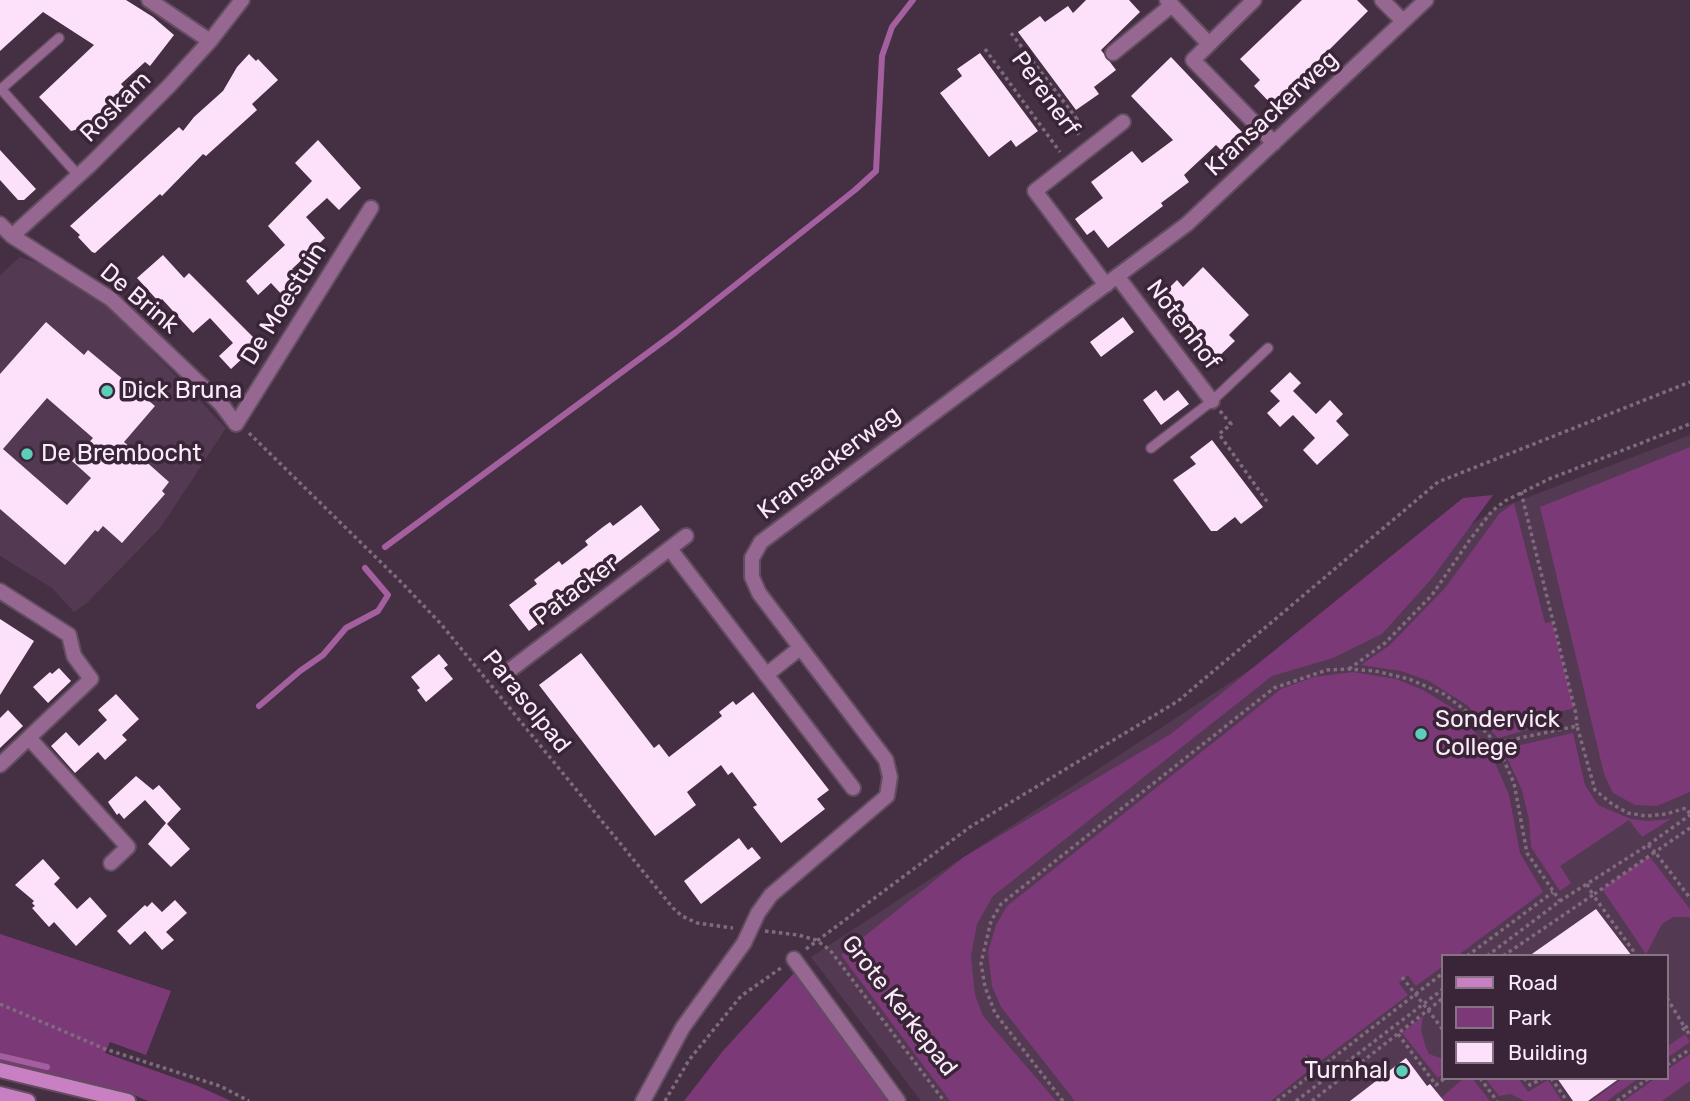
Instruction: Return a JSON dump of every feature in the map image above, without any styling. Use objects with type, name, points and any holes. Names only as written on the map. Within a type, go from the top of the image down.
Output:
[{"type":"main road","points":[[0,1070],[128,1101]]},
{"type":"main road","points":[[0,1094],[28,1101]]},
{"type":"street","points":[[149,0],[210,41]]},
{"type":"street","name":"Roskam","points":[[12,236],[159,96],[210,41],[242,0]]},
{"type":"street","points":[[1254,0],[1193,60],[1274,143]]},
{"type":"street","points":[[1382,0],[1403,22]]},
{"type":"street","name":"Kransackerweg","points":[[643,1101],[683,1027],[739,950],[771,895],[887,796],[890,777],[886,760],[759,593],[752,577],[752,558],[761,542],[1187,224],[1426,0]]},
{"type":"street","points":[[1112,52],[1169,3],[1209,44]]},
{"type":"street","name":"Perenerf","points":[[1111,280],[1035,191],[1123,121]]},
{"type":"street","name":"De Moestuin","points":[[236,424],[371,208]]},
{"type":"street","name":"De Brink","points":[[0,224],[12,236],[111,299],[221,404],[236,424]]},
{"type":"street","name":"Notenhof","points":[[1111,280],[1213,401]]},
{"type":"street","name":"Patacker","points":[[510,670],[686,536]]},
{"type":"street","points":[[670,549],[853,788]]},
{"type":"street","points":[[0,591],[69,635],[74,656],[91,679],[0,765]]},
{"type":"street","points":[[766,675],[800,648]]},
{"type":"street","points":[[29,738],[128,847],[111,863]]},
{"type":"street","points":[[794,959],[898,1101]]},
{"type":"lane","points":[[59,38],[1,89],[78,176]]},
{"type":"lane","name":"Notenhof","points":[[1151,448],[1213,401],[1268,348]]},
{"type":"path","name":"Perenerf","points":[[1011,33],[1077,119],[1071,124],[1090,148]]},
{"type":"path","name":"Perenerf","points":[[985,50],[1069,165]]},
{"type":"path","points":[[665,1101],[689,1060],[741,996],[970,827],[1178,701],[1438,482],[1690,382]]},
{"type":"path","name":"Parasolpad","points":[[236,424],[253,437],[432,614],[673,908],[697,923],[798,935],[816,940]]},
{"type":"path","points":[[1231,424],[1219,434],[1268,503]]},
{"type":"path","points":[[1349,669],[1385,643],[1409,620],[1432,595],[1492,511],[1505,501],[1549,479],[1690,424]]},
{"type":"path","points":[[1490,954],[1560,901],[1648,845],[1690,814],[1686,808],[1646,816],[1628,813],[1595,790],[1521,492]]},
{"type":"path","points":[[1063,1101],[995,1013],[985,987],[981,963],[992,921],[1001,904],[1273,688],[1327,670],[1349,669],[1375,671],[1409,679],[1444,694],[1466,711],[1496,743],[1514,783],[1527,853],[1560,901]]},
{"type":"path","points":[[1496,743],[1577,726]]},
{"type":"path","points":[[1506,954],[1690,828]]},
{"type":"path","points":[[1648,845],[1690,898]]},
{"type":"path","points":[[1587,884],[1636,954]]},
{"type":"path","points":[[1470,954],[1553,892]]},
{"type":"path","name":"Grote Kerkepad","points":[[816,940],[840,961],[944,1101]]},
{"type":"path","points":[[1277,1101],[1315,1069],[1442,974]]},
{"type":"path","points":[[1402,977],[1442,1029]]},
{"type":"path","points":[[1296,1101],[1442,990]]},
{"type":"path","points":[[1312,1101],[1442,999]]},
{"type":"path","points":[[1669,1002],[1683,1029],[1690,1035]]},
{"type":"path","points":[[0,1004],[105,1049],[220,1086],[249,1101]]},
{"type":"path","points":[[1683,1029],[1690,1024]]},
{"type":"path","points":[[1398,1034],[1436,1085],[1442,1080]]},
{"type":"path","points":[[1669,1064],[1690,1049]]},
{"type":"path","points":[[1305,1057],[1324,1078]]},
{"type":"path","points":[[1481,1080],[1497,1101]]},
{"type":"path","points":[[1552,1080],[1567,1101]]},
{"type":"path","points":[[1617,1101],[1646,1080]]},
{"type":"shaded area","name":"Dick Bruna","points":[[20,257],[44,265],[104,301],[226,428],[161,527],[87,603],[74,612],[52,588],[0,556],[0,275]]},
{"type":"shaded area","name":"Sondervick College","points":[[1690,435],[1690,1101],[921,1101],[811,957],[1492,511]]},
{"type":"green space","points":[[1690,447],[1690,792],[1657,806],[1635,805],[1613,793],[1604,774],[1540,507]]},
{"type":"green space","points":[[1493,495],[1433,577],[1382,634],[1333,658],[1272,676],[993,896],[977,924],[971,956],[975,995],[983,1016],[1056,1101],[950,1101],[841,955],[964,857],[1171,734],[1463,498]]},
{"type":"green space","points":[[1514,503],[1545,623],[1552,622],[1574,708],[1535,718],[1535,728],[1498,738],[1467,705],[1429,681],[1401,671],[1361,665],[1390,645],[1445,588],[1499,514]]},
{"type":"green space","points":[[1353,672],[1396,679],[1423,690],[1459,712],[1490,751],[1509,795],[1520,853],[1543,892],[1460,954],[1442,954],[1442,967],[1416,986],[1408,975],[1399,983],[1408,995],[1318,1063],[1308,1054],[1300,1061],[1308,1071],[1271,1101],[1075,1101],[1001,1007],[992,986],[988,952],[996,925],[1007,906],[1281,689],[1314,677]]},
{"type":"green space","points":[[1573,733],[1585,785],[1598,805],[1631,819],[1671,819],[1642,837],[1629,820],[1560,866],[1571,883],[1560,891],[1531,847],[1529,820],[1522,790],[1503,749]]},
{"type":"green space","points":[[1649,856],[1690,909],[1690,917],[1673,917],[1662,924],[1646,954],[1602,889]]},
{"type":"green space","points":[[0,934],[171,991],[146,1055],[110,1042],[105,1053],[198,1086],[231,1101],[148,1101],[134,1095],[0,1065]]},
{"type":"green space","points":[[794,973],[894,1101],[684,1101],[722,1052]]},
{"type":"green space","points":[[1423,1016],[1421,1030],[1426,1048],[1429,1054],[1442,1059],[1442,1075],[1438,1078],[1402,1033]]},
{"type":"green space","points":[[1685,1034],[1690,1042],[1669,1057],[1669,1046]]},
{"type":"green space","points":[[1690,1054],[1690,1081],[1662,1101],[1623,1101],[1653,1080],[1669,1080],[1669,1069]]},
{"type":"green space","points":[[1462,1080],[1474,1080],[1490,1101],[1443,1101],[1441,1098]]},
{"type":"green space","points":[[1487,1080],[1519,1080],[1528,1092],[1548,1080],[1562,1101],[1525,1101],[1510,1094],[1499,1096]]},
{"type":"green space","points":[[1620,1080],[1636,1080],[1607,1101],[1591,1101]]},
{"type":"building","points":[[0,0],[126,0],[153,17],[174,35],[150,66],[145,62],[121,84],[130,94],[87,133],[82,128],[71,131],[39,97],[94,45],[43,12],[0,51]]},
{"type":"building","points":[[1086,0],[1129,0],[1140,12],[1101,50],[1116,70],[1094,87],[1099,94],[1076,110],[1018,32],[1040,16],[1045,22],[1068,6],[1073,13]]},
{"type":"building","points":[[1302,0],[1357,0],[1368,11],[1273,106],[1254,86],[1260,80],[1240,59]]},
{"type":"building","points":[[980,53],[1038,131],[1016,147],[1011,140],[989,157],[940,93],[962,76],[957,69]]},
{"type":"building","points":[[249,54],[256,61],[258,59],[278,80],[252,104],[257,110],[206,156],[203,154],[162,196],[160,194],[95,253],[92,252],[70,226],[179,127],[183,131],[194,117],[223,91],[237,67]]},
{"type":"building","points":[[1171,57],[1242,132],[1222,151],[1216,145],[1184,175],[1189,182],[1161,203],[1163,206],[1108,248],[1094,230],[1087,235],[1075,219],[1103,198],[1091,182],[1132,151],[1142,163],[1173,140],[1131,96]]},
{"type":"building","points":[[318,140],[361,188],[339,210],[327,198],[306,217],[325,238],[292,269],[298,276],[292,282],[296,286],[284,297],[271,283],[258,295],[246,281],[285,245],[268,226],[312,181],[295,163]]},
{"type":"building","points":[[0,150],[36,189],[24,200],[18,200],[0,180]]},
{"type":"building","points":[[163,255],[184,278],[189,273],[259,343],[231,369],[219,356],[233,343],[210,318],[193,333],[162,299],[159,302],[137,278]]},
{"type":"building","points":[[1203,267],[1249,315],[1229,335],[1235,341],[1215,360],[1157,300],[1177,280],[1183,287]]},
{"type":"building","points":[[1123,317],[1134,332],[1101,357],[1090,342]]},
{"type":"building","points":[[46,322],[84,355],[88,350],[155,406],[124,442],[169,482],[162,491],[165,494],[122,543],[103,526],[98,532],[95,530],[65,565],[0,509],[0,374]],"holes":[[[47,398],[93,438],[72,461],[91,478],[67,505],[3,449]]]},
{"type":"building","points":[[1290,372],[1301,383],[1293,391],[1316,414],[1330,400],[1343,414],[1336,421],[1349,435],[1317,465],[1303,450],[1315,438],[1293,415],[1280,427],[1267,413],[1280,401],[1270,391]]},
{"type":"building","points":[[1156,390],[1164,401],[1178,390],[1189,404],[1161,425],[1143,400]]},
{"type":"building","points":[[1212,440],[1263,507],[1241,524],[1235,517],[1217,531],[1211,531],[1173,480],[1196,464],[1190,457]]},
{"type":"building","points":[[641,505],[660,530],[529,631],[509,605],[537,584],[534,580],[559,561],[562,565],[588,545],[585,541],[603,527],[610,522],[613,526]]},
{"type":"building","points":[[0,619],[34,641],[0,695]]},
{"type":"building","points":[[581,653],[654,748],[659,744],[669,757],[722,716],[719,712],[733,701],[736,705],[753,692],[829,790],[817,799],[825,809],[781,843],[753,807],[757,805],[732,772],[728,775],[721,765],[687,792],[696,805],[655,836],[539,685]]},
{"type":"building","points":[[439,654],[448,665],[444,668],[453,679],[426,702],[411,677]]},
{"type":"building","points":[[59,668],[71,681],[48,703],[33,687]]},
{"type":"building","points":[[116,694],[139,719],[122,735],[127,740],[105,760],[98,752],[75,773],[51,746],[66,732],[79,746],[107,720],[98,710]]},
{"type":"building","points":[[8,710],[23,726],[0,748],[0,718]]},
{"type":"building","points":[[136,776],[153,790],[159,785],[181,809],[167,824],[190,849],[171,867],[148,844],[166,823],[145,800],[124,819],[119,813],[117,815],[108,802]]},
{"type":"building","points":[[739,838],[748,850],[752,847],[761,858],[701,904],[684,881]]},
{"type":"building","points":[[43,859],[60,878],[54,884],[77,909],[90,897],[107,916],[76,946],[54,922],[49,927],[32,908],[35,906],[32,903],[34,901],[15,885]]},
{"type":"building","points":[[175,900],[187,913],[166,932],[174,940],[162,950],[145,931],[130,945],[117,931],[145,905],[147,907],[152,902],[162,912]]},
{"type":"building","points":[[1596,909],[1630,954],[1532,954]]},
{"type":"building","name":"Turnhal","points":[[1406,1058],[1427,1086],[1430,1084],[1444,1101],[1350,1101]]},
{"type":"building","points":[[1558,1080],[1617,1080],[1588,1101],[1573,1101]]},
{"type":"waterway","points":[[385,547],[676,332],[876,171],[882,56],[892,27],[913,0]]},
{"type":"waterway","points":[[259,706],[323,655],[346,628],[378,611],[388,595],[365,568]]},
{"type":"waterway","points":[[0,1056],[47,1067]]},
{"type":"place","name":"Dick Bruna","points":[[107,391]]},
{"type":"place","name":"De Brembocht","points":[[27,454]]},
{"type":"place","name":"Sondervick College","points":[[1421,734]]},
{"type":"place","name":"Turnhal","points":[[1402,1071]]}]
